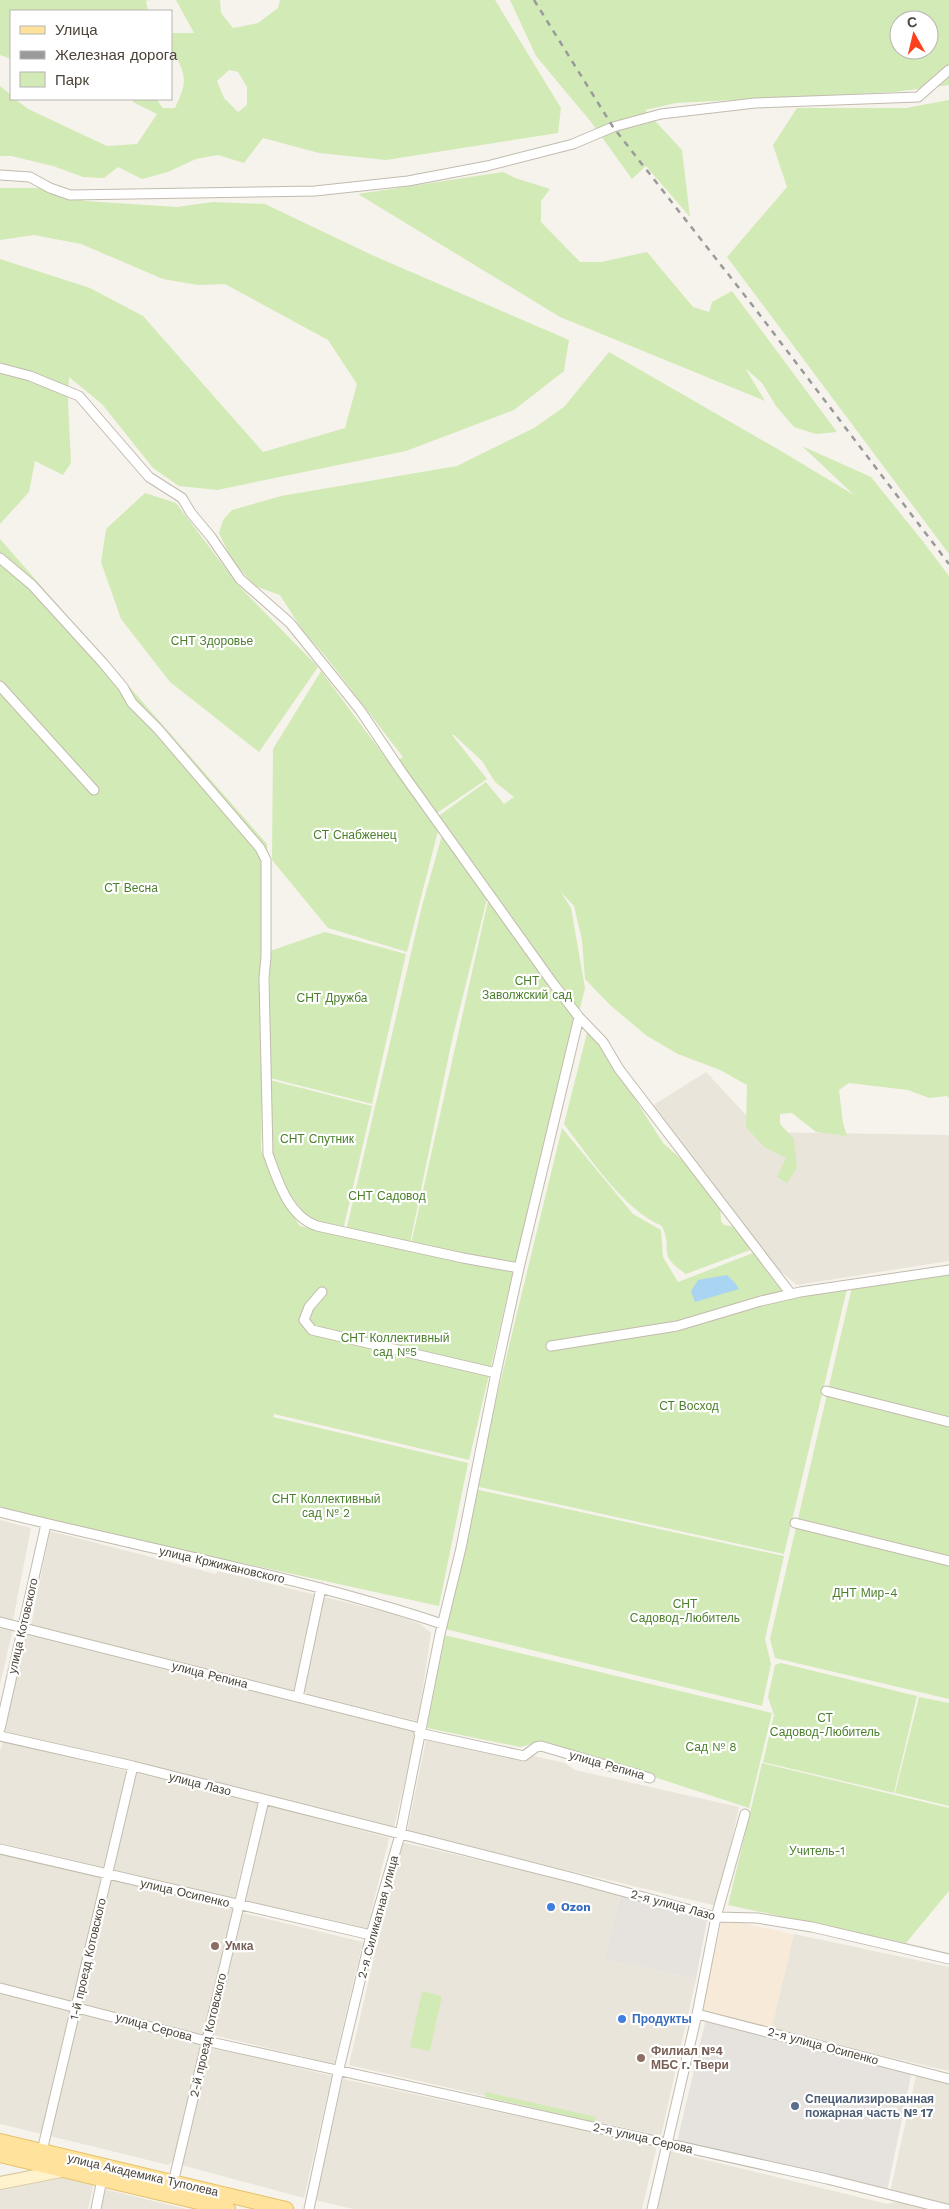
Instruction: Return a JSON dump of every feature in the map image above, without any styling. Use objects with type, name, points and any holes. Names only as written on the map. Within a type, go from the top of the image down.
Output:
[{"type":"main road","name":"улица Академика Туполева","points":[[0,2141],[42,2152],[102,2179],[228,2209]]},
{"type":"main road","name":"улица Академика Туполева","points":[[0,2155],[68,2164],[173,2183],[286,2209]]},
{"type":"street","points":[[0,175],[30,177],[50,188],[70,194],[315,190],[408,182],[487,166],[573,144],[613,127],[661,114],[756,103],[918,96],[949,70]]},
{"type":"street","points":[[0,368],[30,376],[79,396],[149,477],[182,498],[240,579],[290,623],[360,710],[401,771],[552,982],[603,1042],[620,1070],[790,1294]]},
{"type":"street","points":[[0,558],[32,585],[103,663],[132,703],[158,729],[260,848],[266,860],[266,957],[264,978],[268,1154],[276,1176],[293,1209],[305,1222],[317,1226],[463,1258],[519,1268]]},
{"type":"street","points":[[0,686],[94,790]]},
{"type":"street","name":"2-я Силикатная улица","points":[[309,2209],[339,2069],[371,1935],[400,1835],[442,1624],[461,1548],[519,1268],[580,1017]]},
{"type":"street","points":[[551,1346],[677,1326],[790,1294],[949,1270]]},
{"type":"street","points":[[322,1292],[310,1307],[304,1320],[312,1330],[496,1373]]},
{"type":"street","points":[[826,1391],[949,1422]]},
{"type":"street","name":"улица Кржижановского","points":[[0,1512],[321,1588],[386,1605],[442,1624]]},
{"type":"street","points":[[795,1523],[949,1561]]},
{"type":"street","name":"улица Котовского","points":[[0,1729],[46,1524]]},
{"type":"street","points":[[298,1697],[321,1588]]},
{"type":"street","name":"улица Репина","points":[[0,1622],[298,1697],[420,1731],[524,1756],[536,1747],[541,1746],[650,1778]]},
{"type":"street","name":"улица Лазо","points":[[0,1736],[133,1766],[400,1835]]},
{"type":"street","name":"1-й проезд Котовского","points":[[42,2152],[133,1766]]},
{"type":"street","name":"2-й проезд Котовского","points":[[173,2183],[264,1800]]},
{"type":"street","points":[[652,2209],[697,2014],[716,1917],[745,1814]]},
{"type":"street","name":"2-я улица Лазо","points":[[400,1835],[574,1878],[716,1917],[757,1918],[812,1927],[949,1959]]},
{"type":"street","name":"улица Осипенко","points":[[0,1848],[239,1906],[371,1935]]},
{"type":"street","name":"улица Серова","points":[[0,1988],[206,2041],[339,2069]]},
{"type":"street","name":"2-я улица Осипенко","points":[[697,2014],[949,2079]]},
{"type":"street","name":"2-я улица Серова","points":[[339,2069],[666,2144],[827,2178],[947,2209]]},
{"type":"street","points":[[0,2183],[68,2164]]},
{"type":"street","points":[[96,2209],[102,2179]]},
{"type":"shaded area","points":[[706,1072],[762,1132],[949,1135],[949,1261],[797,1285],[745,1243],[647,1109]]},
{"type":"shaded area","points":[[0,1520],[31,1528],[13,1620],[0,1617]]},
{"type":"shaded area","points":[[50,1531],[216,1574],[218,1571],[394,1614],[420,1624],[431,1633],[418,1721],[47,1631],[31,1625]]},
{"type":"shaded area","points":[[0,1626],[13,1629],[0,1684]]},
{"type":"shaded area","points":[[26,1632],[417,1730],[394,1827],[4,1732]]},
{"type":"shaded area","points":[[426,1740],[525,1762],[534,1756],[565,1763],[575,1770],[739,1807],[717,1906],[407,1832]]},
{"type":"shaded area","points":[[3,1741],[127,1771],[103,1868],[0,1843],[0,1751]]},
{"type":"shaded area","points":[[137,1773],[258,1803],[234,1900],[112,1871]]},
{"type":"shaded area","points":[[266,1805],[389,1838],[367,1930],[245,1901]]},
{"type":"shaded area","points":[[401,1842],[621,1893],[604,1959],[696,1979],[661,2136],[349,2065]]},
{"type":"shaded area","points":[[0,1852],[101,1878],[73,2002],[0,1985]]},
{"type":"shaded area","points":[[110,1879],[233,1909],[204,2035],[81,2005]]},
{"type":"shaded area","points":[[621,1893],[708,1915],[696,1979],[604,1959]]},
{"type":"shaded area","points":[[243,1913],[363,1942],[334,2064],[213,2035]]},
{"type":"shaded area","points":[[723,1919],[794,1934],[771,2030],[699,2012]]},
{"type":"shaded area","points":[[794,1934],[949,1967],[949,2071],[771,2030]]},
{"type":"shaded area","points":[[0,1993],[72,2010],[42,2134],[0,2124]]},
{"type":"shaded area","points":[[80,2012],[201,2044],[175,2160],[168,2165],[50,2136]]},
{"type":"shaded area","name":"Специализированная пожарная часть № 17","points":[[706,2019],[912,2071],[887,2191],[677,2142]]},
{"type":"shaded area","points":[[209,2046],[332,2076],[304,2198],[181,2165]]},
{"type":"shaded area","points":[[916,2076],[949,2083],[949,2206],[890,2192]]},
{"type":"shaded area","points":[[343,2079],[657,2146],[642,2209],[353,2209],[315,2200]]},
{"type":"shaded area","points":[[669,2151],[887,2204],[900,2201],[931,2209],[656,2209]]},
{"type":"shaded area","points":[[59,2175],[94,2182],[88,2209],[0,2209],[0,2187]]},
{"type":"shaded area","points":[[104,2189],[186,2209],[100,2209]]},
{"type":"green space","points":[[0,0],[149,0],[146,1],[148,10],[10,10],[10,59],[0,55]]},
{"type":"green space","points":[[176,0],[220,0],[221,13],[233,28],[258,23],[278,8],[280,0],[495,0],[561,108],[558,133],[386,160],[319,153],[263,138],[244,163],[218,155],[196,159],[168,172],[142,179],[118,167],[104,178],[83,177],[53,166],[11,156],[0,156],[0,86],[10,94],[10,100],[16,100],[28,109],[107,146],[137,144],[157,114],[133,102],[133,100],[157,100],[163,108],[175,108],[182,92],[183,74],[174,52],[172,52],[172,33],[194,33]],"holes":[[[229,70],[238,72],[247,87],[247,105],[238,112],[224,98],[217,81]]]},
{"type":"green space","points":[[510,0],[949,0],[949,85],[894,92],[676,103],[645,110],[682,150],[690,217],[646,166],[632,179],[591,122],[536,56]]},
{"type":"green space","points":[[949,100],[949,554],[727,257],[787,187],[773,145],[797,108],[906,108]]},
{"type":"green space","points":[[503,172],[515,178],[550,189],[541,201],[541,222],[580,262],[601,262],[647,252],[693,307],[709,312],[712,302],[732,291],[837,432],[816,434],[794,427],[776,406],[762,383],[745,368],[765,401],[560,317],[358,194]]},
{"type":"green space","points":[[0,188],[39,188],[85,201],[177,207],[213,202],[265,204],[374,256],[569,340],[564,371],[514,410],[406,451],[217,490],[179,486],[153,468],[102,404],[69,377],[68,403],[71,463],[63,475],[35,461],[29,492],[0,524],[0,259],[90,288],[143,316],[263,452],[345,428],[357,384],[328,340],[225,284],[198,285],[163,279],[81,244],[34,235],[0,240]]},
{"type":"green space","points":[[609,352],[854,495],[802,446],[871,477],[949,576],[949,1098],[947,1096],[929,1098],[908,1090],[849,1083],[839,1090],[843,1123],[847,1136],[816,1132],[792,1113],[780,1114],[780,1124],[794,1139],[797,1168],[787,1183],[777,1177],[786,1158],[764,1147],[746,1127],[747,1085],[720,1070],[678,1054],[647,1036],[610,1005],[585,979],[582,940],[574,906],[561,892],[571,908],[585,988],[517,1265],[411,1244],[490,892],[437,817],[438,831],[407,952],[328,928],[272,860],[273,749],[321,671],[391,765],[403,757],[326,657],[303,631],[280,595],[255,586],[232,560],[219,533],[223,520],[232,510],[281,496],[457,466],[534,428],[564,407]],"holes":[[[452,735],[454,735],[482,761],[495,782],[514,797],[504,804],[486,782],[437,817],[437,813],[487,779]]]},
{"type":"green space","name":"СНТ Здоровье","points":[[145,493],[176,503],[238,585],[318,667],[259,752],[170,682],[121,619],[101,562],[106,529]]},
{"type":"green space","points":[[0,539],[267,844],[261,1150],[279,1195],[300,1226],[513,1272],[469,1460],[274,1414],[273,1417],[468,1463],[439,1606],[233,1561],[232,1563],[0,1507]]},
{"type":"green space","name":"СНТ Садовод","points":[[442,835],[487,899],[452,1040],[410,1243],[346,1231],[422,906]]},
{"type":"green space","name":"СНТ Дружба","points":[[325,932],[406,954],[372,1104],[270,1078],[270,951]]},
{"type":"green space","points":[[588,1029],[596,1037],[663,1143],[691,1168],[720,1201],[721,1221],[724,1225],[735,1227],[758,1247],[686,1274],[668,1256],[662,1226],[634,1208],[596,1167],[564,1124]]},
{"type":"green space","name":"СНТ Спутник","points":[[270,1080],[372,1106],[343,1230],[308,1219],[285,1187],[271,1153]]},
{"type":"green space","name":"СТ Восход","points":[[562,1128],[633,1214],[661,1230],[663,1257],[678,1282],[753,1253],[788,1299],[847,1289],[784,1554],[475,1486]]},
{"type":"green space","name":"ДНТ Мир-4","points":[[949,1272],[949,1699],[775,1658],[770,1639],[852,1287]]},
{"type":"green space","name":"СНТ Садовод-Любитель","points":[[474,1489],[784,1556],[765,1639],[771,1664],[762,1706],[441,1628]]},
{"type":"green space","name":"Сад № 8","points":[[444,1635],[772,1713],[749,1808],[544,1741],[520,1747],[427,1728]]},
{"type":"green space","name":"СТ Садовод-Любитель","points":[[781,1663],[917,1696],[894,1793],[763,1762],[774,1715],[768,1697],[775,1665]]},
{"type":"green space","points":[[919,1697],[949,1703],[949,1806],[895,1793]]},
{"type":"green space","name":"Учитель-1","points":[[762,1763],[949,1808],[949,1891],[906,1943],[728,1905]]},
{"type":"green space","points":[[422,1991],[442,1996],[430,2051],[410,2047]]},
{"type":"green space","points":[[486,2092],[596,2117],[595,2122],[485,2097]]},
{"type":"water","points":[[727,1275],[739,1289],[695,1302],[691,1291],[698,1280]]},
{"type":"railway","points":[[534,0],[613,127],[753,306],[949,564]]},
{"type":"place","name":"Ozon","points":[[551,1907]]},
{"type":"place","name":"Умка","points":[[215,1946]]},
{"type":"place","name":"Продукты","points":[[622,2019]]},
{"type":"place","name":"Филиал №4 МБС г. Твери","points":[[641,2058]]},
{"type":"place","name":"Специализированная пожарная часть № 17","points":[[795,2106]]},
{"type":"park label","name":"СТ Снабженец","points":[[355,835]]},
{"type":"park label","name":"СТ Весна","points":[[131,888]]},
{"type":"park label","name":"СНТ Заволжский сад","points":[[527,988]]},
{"type":"park label","name":"СНТ Коллективный сад №5","points":[[395,1345]]},
{"type":"park label","name":"СНТ Коллективный сад № 2","points":[[326,1506]]}]
